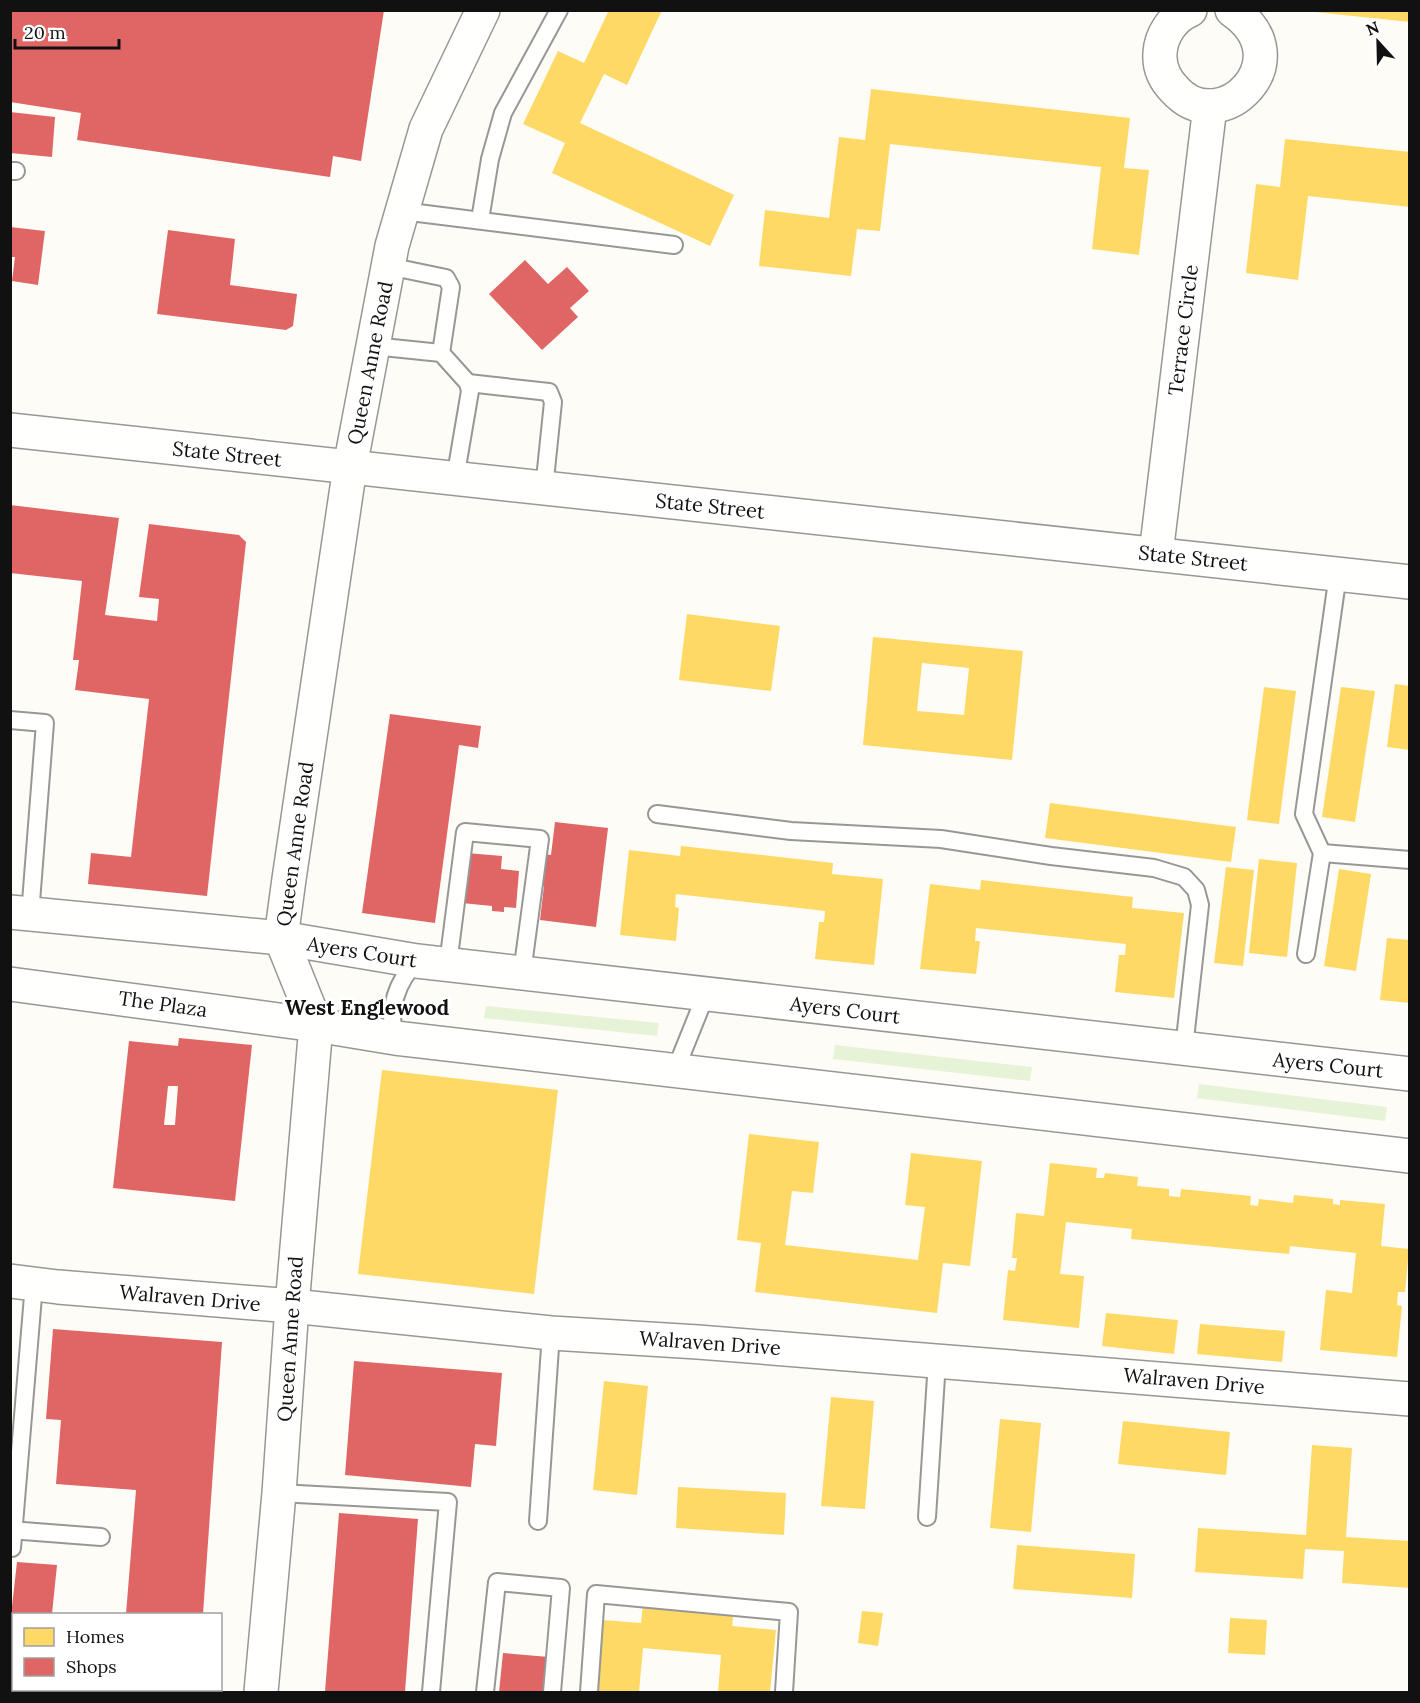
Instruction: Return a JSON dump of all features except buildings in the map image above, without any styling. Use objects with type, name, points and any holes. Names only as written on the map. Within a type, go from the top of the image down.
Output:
[{"type":"street","name":"Queen Anne Road","points":[[261,1692],[279,1493],[315,1025],[281,938],[350,468],[388,266],[426,129],[483,10]]},
{"type":"street","points":[[1190,10],[1172,23],[1163,37],[1160,53],[1162,69],[1168,84],[1179,95],[1194,103],[1210,106],[1226,103],[1241,95],[1253,82],[1259,67],[1260,50],[1256,34],[1246,20],[1232,10]]},
{"type":"street","name":"Terrace Circle","points":[[1156,554],[1210,106]]},
{"type":"street","name":"State Street","points":[[10,430],[1410,582]]},
{"type":"street","points":[[20,914],[281,938]]},
{"type":"street","name":"Ayers Court","points":[[281,938],[432,963],[1410,1074]]},
{"type":"street","name":"The Plaza","points":[[10,984],[315,1025]]},
{"type":"street","points":[[315,1025],[395,1038],[1410,1156]]},
{"type":"street","name":"Walraven Drive","points":[[22,1282],[292,1306],[551,1333],[698,1342],[1410,1399]]},
{"type":"lane","points":[[480,220],[490,159],[503,113],[559,10]]},
{"type":"lane","points":[[402,211],[674,245]]},
{"type":"lane","points":[[388,266],[446,278],[451,288],[441,353]]},
{"type":"lane","points":[[373,346],[441,353],[468,383],[470,391],[455,479]]},
{"type":"lane","points":[[468,383],[549,392],[553,402],[544,489]]},
{"type":"lane","points":[[1306,954],[1322,853],[1304,814],[1338,574]]},
{"type":"lane","points":[[10,720],[45,723],[20,914]]},
{"type":"lane","points":[[657,814],[791,831],[941,839],[1051,856],[1154,868],[1184,878],[1196,890],[1200,905],[1184,1048]]},
{"type":"lane","points":[[395,1038],[392,1017],[396,992],[405,975],[432,963],[465,832],[540,838],[522,973]]},
{"type":"lane","points":[[1322,853],[1410,860]]},
{"type":"lane","points":[[675,1071],[706,994]]},
{"type":"lane","points":[[12,1548],[22,1282]]},
{"type":"lane","points":[[538,1521],[551,1333]]},
{"type":"lane","points":[[927,1517],[937,1361]]},
{"type":"lane","points":[[279,1493],[448,1502],[432,1692]]},
{"type":"lane","points":[[12,1530],[101,1537]]},
{"type":"lane","points":[[485,1692],[497,1582],[561,1588],[552,1692]]},
{"type":"lane","points":[[589,1692],[596,1594],[789,1612],[784,1692]]},
{"type":"green space","points":[[486,1006],[659,1023],[657,1036],[484,1018]]},
{"type":"green space","points":[[835,1045],[1032,1067],[1030,1081],[833,1059]]},
{"type":"green space","points":[[1199,1084],[1387,1107],[1385,1121],[1197,1098]]},
{"type":"district","name":"West Englewood","points":[[367,1008]]}]
